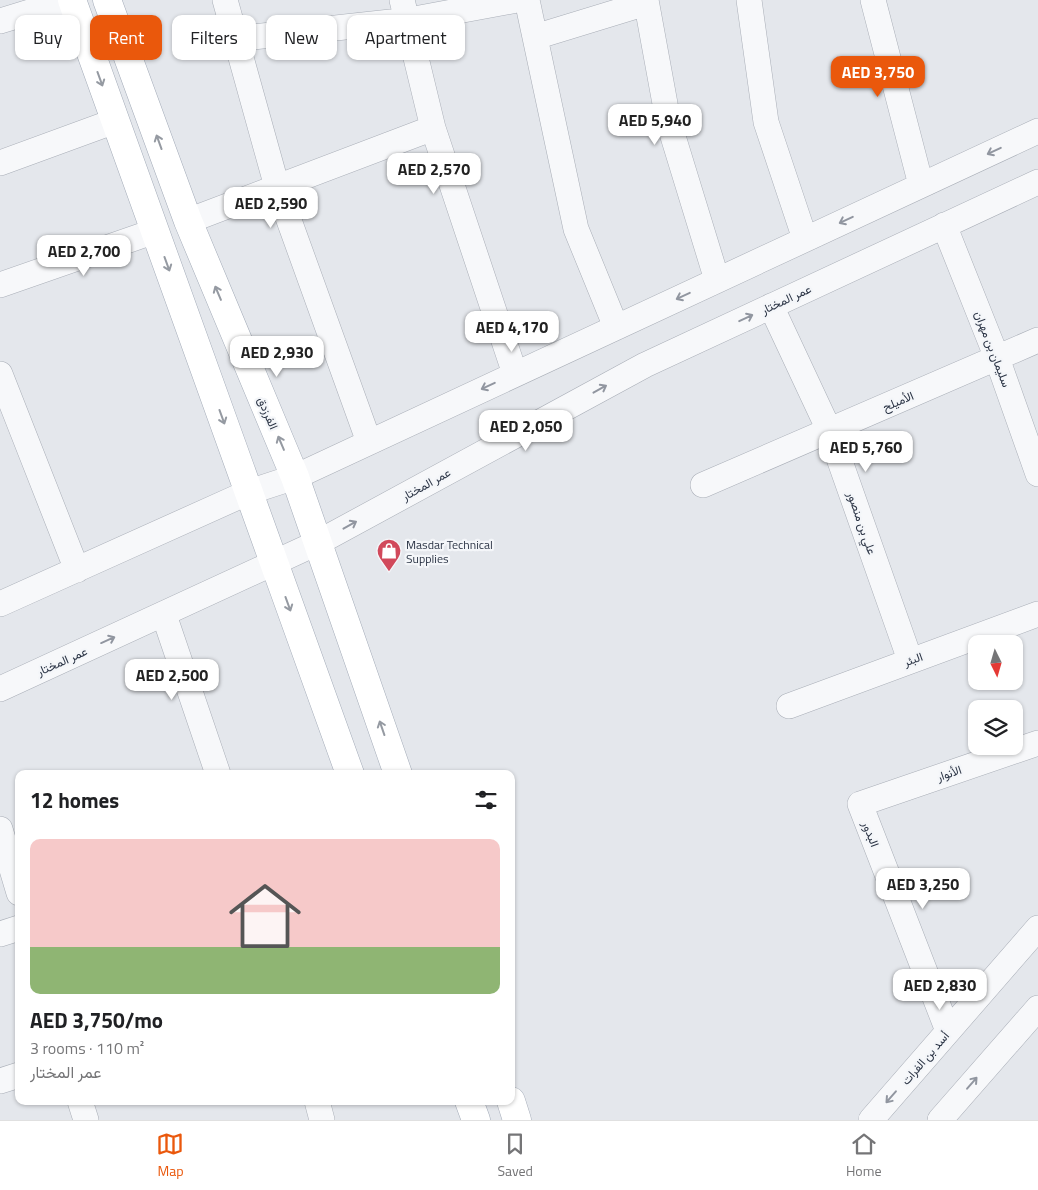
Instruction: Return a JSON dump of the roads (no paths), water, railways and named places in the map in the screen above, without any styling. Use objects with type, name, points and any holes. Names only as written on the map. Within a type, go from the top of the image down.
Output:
[{"type":"main road","points":[[70,0],[349,770]]},
{"type":"main road","name":"الفرزدق","points":[[107,0],[188,221],[295,477],[397,770]]},
{"type":"main road","points":[[470,1105],[476,1120]]},
{"type":"main road","points":[[512,1105],[517,1120]]},
{"type":"street","points":[[0,21],[70,0]]},
{"type":"street","points":[[225,0],[228,15]]},
{"type":"street","points":[[256,35],[405,10],[517,0]]},
{"type":"street","points":[[527,0],[576,228],[616,327]]},
{"type":"street","points":[[749,0],[766,122],[805,239]]},
{"type":"street","points":[[873,0],[921,185]]},
{"type":"street","points":[[535,37],[646,1],[668,120],[717,280]]},
{"type":"street","points":[[405,10],[433,128],[515,374]]},
{"type":"street","points":[[240,60],[277,187],[369,442]]},
{"type":"street","points":[[0,163],[115,121]]},
{"type":"street","points":[[188,221],[433,128]]},
{"type":"street","points":[[0,604],[249,492],[295,477],[1038,131]]},
{"type":"street","name":"عمر المختار","points":[[0,689],[319,542],[645,365],[944,224],[1038,182]]},
{"type":"street","name":"سليمان بن مهران","points":[[944,224],[997,358],[1038,474]]},
{"type":"street","points":[[0,285],[155,232]]},
{"type":"street","name":"علي بن منصور","points":[[771,306],[830,430],[910,660]]},
{"type":"street","name":"الأميلح","points":[[703,485],[1038,340]]},
{"type":"street","points":[[0,374],[77,570]]},
{"type":"street","name":"البئر","points":[[789,706],[1038,614]]},
{"type":"street","points":[[164,615],[217,770]]},
{"type":"street","name":"الأنوار","points":[[860,804],[1038,743]]},
{"type":"street","name":"البدور","points":[[860,804],[948,1031]]},
{"type":"street","points":[[0,829],[15,880]]},
{"type":"street","name":"أسد بن الفرات","points":[[871,1120],[1038,928]]},
{"type":"street","points":[[0,934],[15,929]]},
{"type":"street","points":[[940,1120],[1038,1008]]},
{"type":"street","points":[[0,1081],[15,1076]]},
{"type":"street","points":[[81,1105],[86,1120]]},
{"type":"street","points":[[318,1105],[322,1120]]},
{"type":"place","name":"Masdar Technical Supplies","points":[[389,572]]}]
